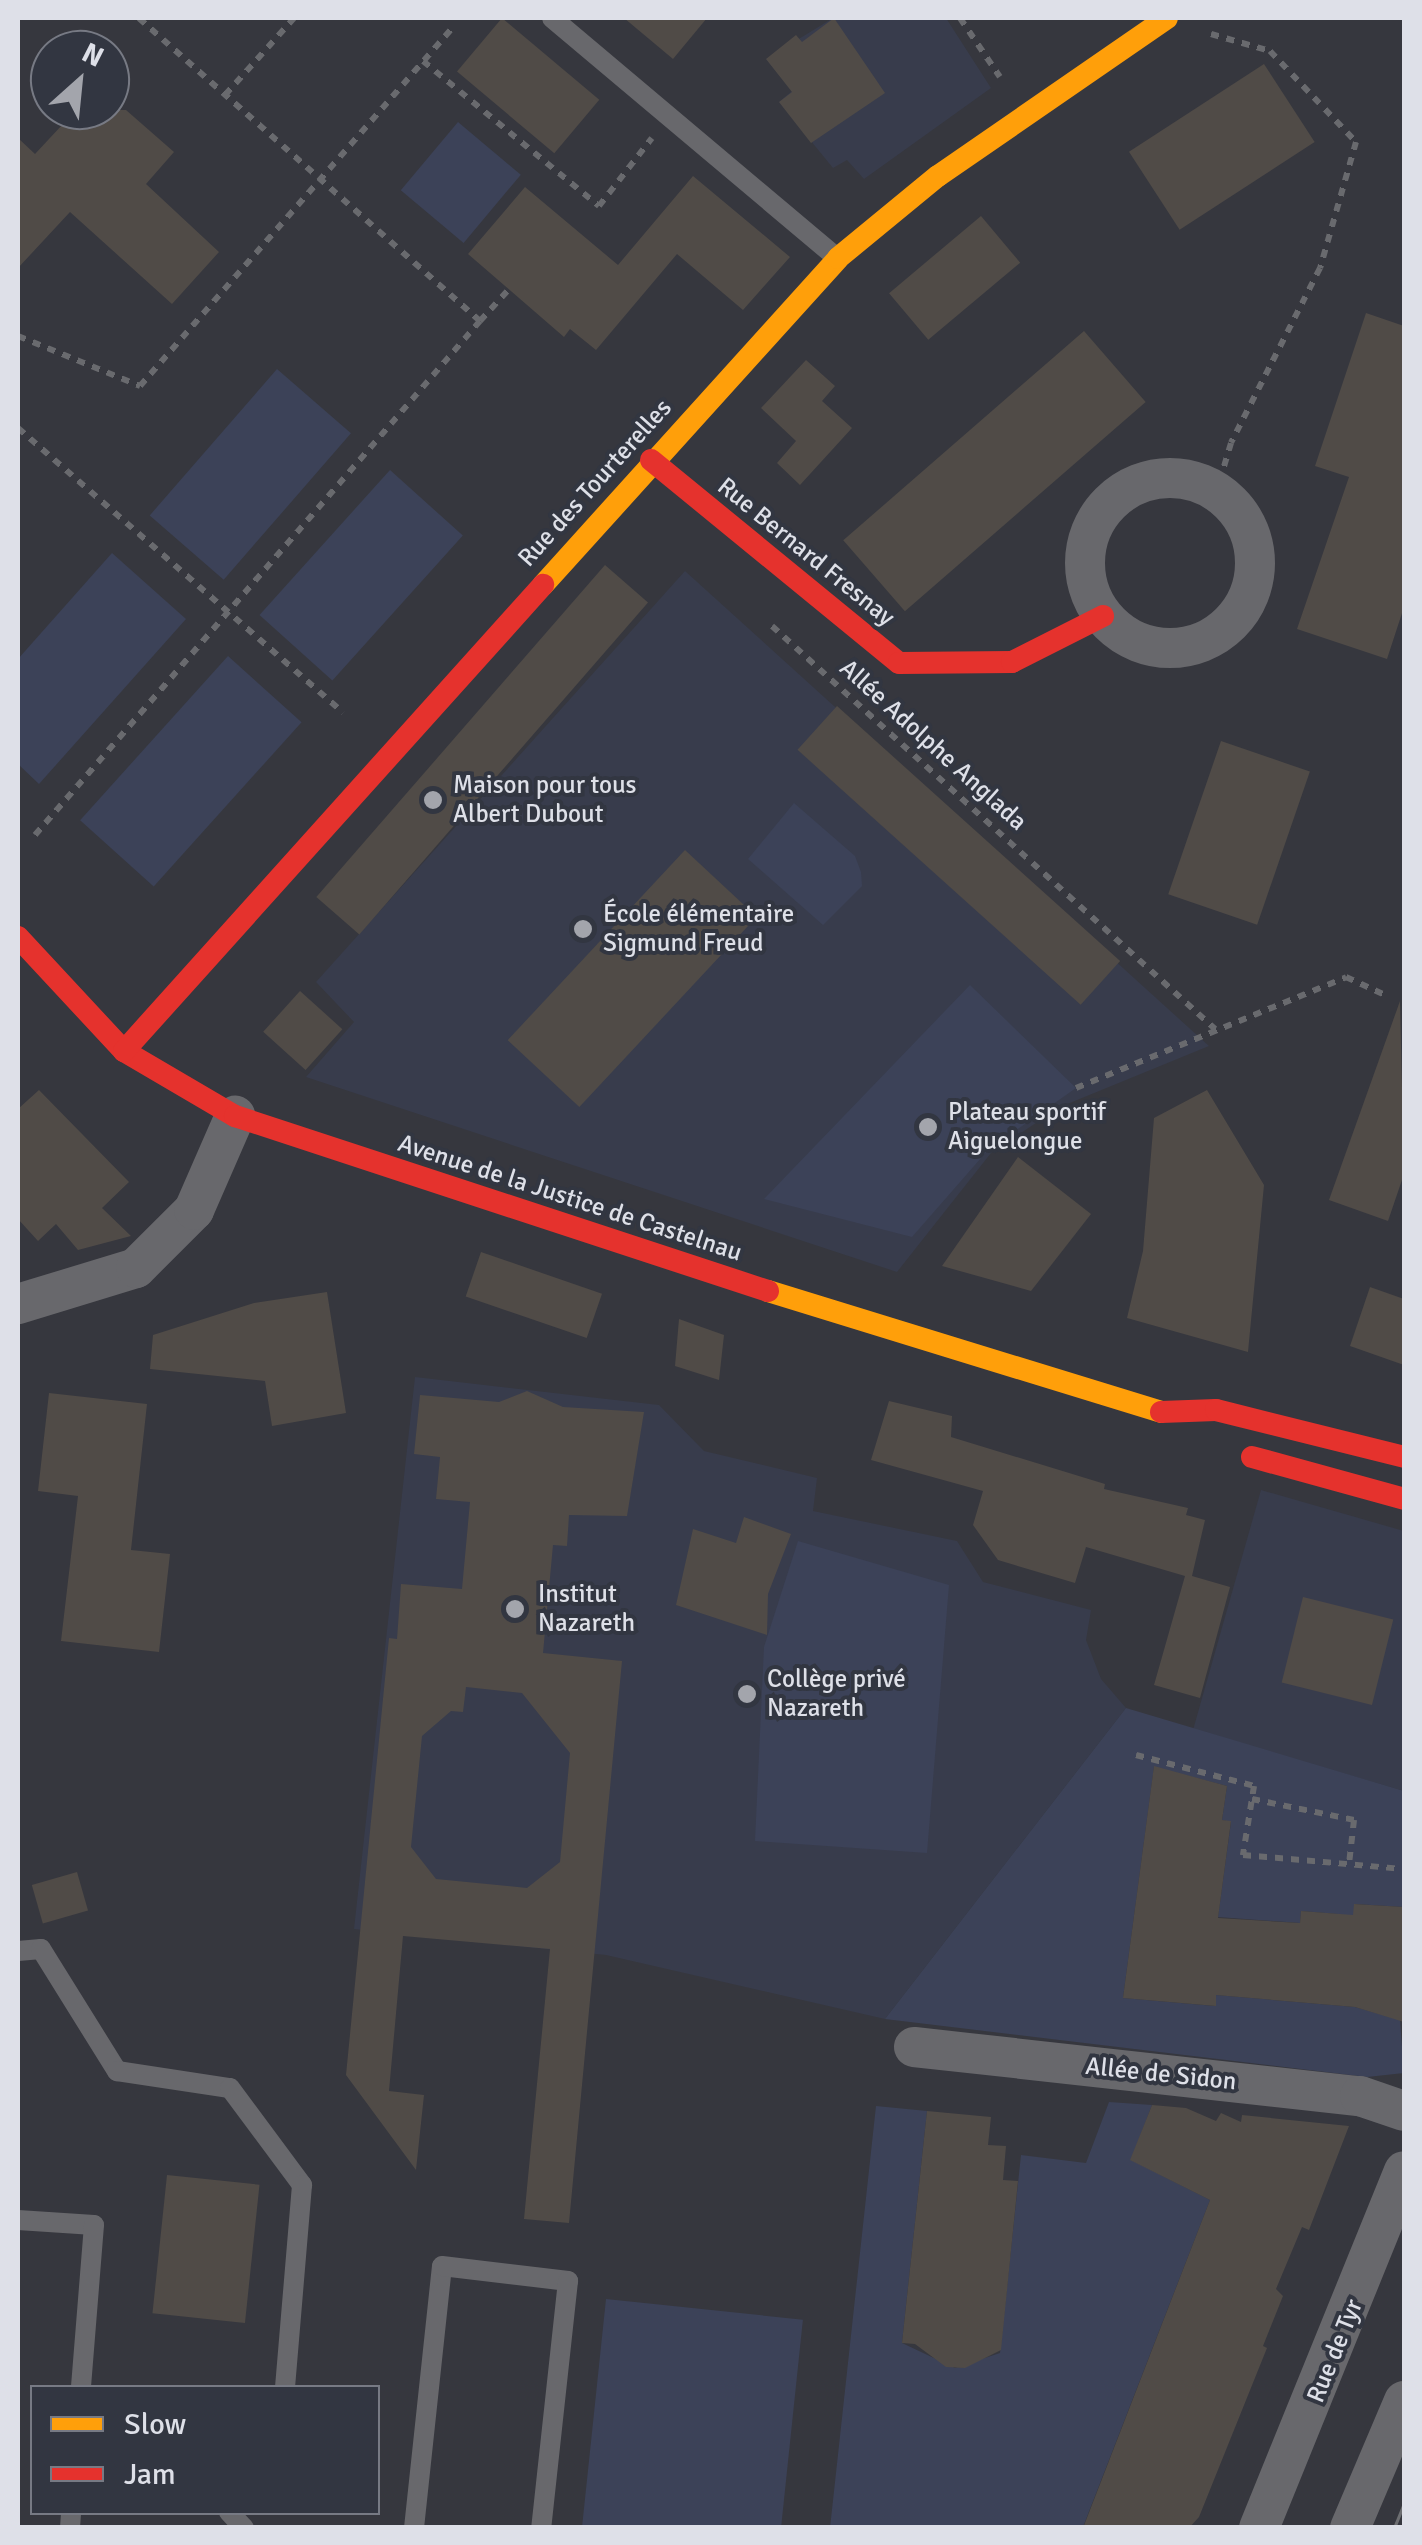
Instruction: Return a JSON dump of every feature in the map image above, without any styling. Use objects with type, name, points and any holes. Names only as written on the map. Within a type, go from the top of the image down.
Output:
[{"type":"street","name":"Rue des Tourterelles","points":[[124,1051],[651,460],[838,258],[938,176],[1028,119],[1167,19]]},
{"type":"street","name":"Rue Bernard Fresnay","points":[[651,460],[899,663],[1012,662],[1102,616]]},
{"type":"street","points":[[1184,478],[1216,490],[1246,522],[1256,562],[1247,604],[1218,635],[1178,649],[1136,642],[1102,616],[1087,585],[1086,552],[1108,506],[1150,480],[1184,478]]},
{"type":"street","name":"Avenue de la Justice de Castelnau","points":[[18,936],[124,1051],[234,1116],[671,1261],[1162,1412],[1216,1410],[1404,1458]]},
{"type":"street","points":[[18,1304],[136,1268],[194,1210],[234,1116]]},
{"type":"street","name":"Avenue de la Justice de Castelnau","points":[[1162,1412],[1188,1433]]},
{"type":"street","points":[[1236,1453],[1404,1498]]},
{"type":"street","name":"Allée de Sidon","points":[[914,2047],[1360,2096],[1404,2112]]},
{"type":"street","name":"Rue de Tyr","points":[[1259,2528],[1404,2171]]},
{"type":"street","points":[[1350,2528],[1404,2401]]},
{"type":"lane","points":[[552,18],[668,120],[838,258]]},
{"type":"lane","points":[[18,1951],[41,1949],[117,2071],[230,2088],[302,2184],[285,2385]]},
{"type":"lane","points":[[18,2220],[94,2225],[81,2385]]},
{"type":"lane","points":[[414,2528],[442,2266],[568,2280],[541,2528]]},
{"type":"path","points":[[139,18],[480,321]]},
{"type":"path","points":[[225,96],[294,18]]},
{"type":"path","points":[[960,18],[1028,119]]},
{"type":"path","points":[[1167,19],[1270,51],[1356,142],[1320,268],[1232,442],[1216,490]]},
{"type":"path","points":[[18,336],[140,386],[454,26]]},
{"type":"path","points":[[423,61],[599,206],[668,120]]},
{"type":"path","points":[[35,835],[509,289]]},
{"type":"path","points":[[18,428],[343,713]]},
{"type":"path","name":"Allée Adolphe Anglada","points":[[768,622],[1215,1030]]},
{"type":"path","points":[[1076,1088],[1346,977],[1384,995]]},
{"type":"path","points":[[1136,1755],[1254,1786],[1243,1855],[1404,1869]]},
{"type":"path","points":[[1252,1799],[1354,1820],[1349,1864]]},
{"type":"shaded area","points":[[833,18],[946,18],[991,88],[864,179],[847,160],[833,168],[779,102],[792,91],[766,59]]},
{"type":"shaded area","points":[[458,122],[521,175],[464,243],[401,190]]},
{"type":"shaded area","points":[[277,369],[351,433],[224,580],[150,515]]},
{"type":"shaded area","points":[[390,470],[463,536],[332,680],[260,615]]},
{"type":"shaded area","points":[[112,553],[186,619],[39,784],[18,764],[18,659]]},
{"type":"shaded area","name":"École élémentaire Sigmund Freud","points":[[685,571],[1209,1046],[1060,1107],[991,1153],[897,1272],[306,1077],[354,1022],[316,982]]},
{"type":"shaded area","points":[[228,656],[302,722],[154,886],[80,820]]},
{"type":"shaded area","points":[[794,803],[855,856],[861,872],[862,886],[823,925],[748,859]]},
{"type":"shaded area","name":"Plateau sportif Aiguelongue","points":[[970,985],[1076,1088],[988,1150],[912,1237],[764,1199]]},
{"type":"shaded area","name":"Collège privé Nazareth","points":[[415,1377],[659,1405],[704,1451],[817,1478],[813,1511],[957,1541],[983,1582],[1091,1610],[1086,1640],[1101,1679],[1126,1708],[885,2019],[606,1955],[354,1929]]},
{"type":"shaded area","points":[[1261,1490],[1404,1531],[1404,1791],[1193,1730]]},
{"type":"shaded area","points":[[798,1541],[949,1585],[927,1853],[755,1841],[764,1647]]},
{"type":"shaded area","points":[[1126,1708],[1404,1791],[1404,1907],[1355,1904],[1353,1928],[1338,1914],[1301,1911],[1300,1923],[1218,1917],[1231,1822],[1222,1820],[1227,1786],[1154,1767],[1123,1998],[1215,2006],[1216,1995],[1355,2007],[1400,2020],[1404,2073],[1367,2077],[885,2019]]},
{"type":"shaded area","points":[[1109,2102],[1152,2105],[1131,2160],[1210,2200],[1083,2527],[830,2528],[876,2106],[927,2111],[902,2343],[955,2368],[1000,2353],[1021,2155],[1086,2163]]},
{"type":"shaded area","points":[[606,2299],[803,2320],[781,2528],[582,2527]]},
{"type":"building","points":[[502,18],[599,100],[554,153],[457,72]]},
{"type":"building","points":[[624,18],[707,18],[673,59]]},
{"type":"building","points":[[834,18],[885,93],[811,143],[779,102],[792,92],[766,59],[796,35],[802,42]]},
{"type":"building","points":[[1264,64],[1315,142],[1180,230],[1129,152]]},
{"type":"building","points":[[130,114],[174,152],[146,184],[219,252],[172,304],[70,212],[18,268],[18,138],[35,154],[57,130],[130,130]]},
{"type":"building","points":[[693,176],[790,257],[743,310],[677,254],[596,350],[570,329],[564,337],[468,254],[525,187],[618,265]]},
{"type":"building","points":[[981,216],[1020,263],[928,340],[889,293]]},
{"type":"building","points":[[1366,313],[1404,326],[1404,607],[1387,659],[1297,629],[1349,477],[1315,466]]},
{"type":"building","points":[[1084,331],[1146,402],[905,611],[843,540]]},
{"type":"building","points":[[806,360],[835,386],[822,401],[852,428],[800,485],[777,463],[796,441],[761,408]]},
{"type":"building","points":[[605,565],[648,602],[359,934],[316,897]]},
{"type":"building","points":[[837,706],[1120,961],[1081,1005],[798,750]]},
{"type":"building","points":[[1221,741],[1310,772],[1257,925],[1168,894]]},
{"type":"building","points":[[685,850],[757,917],[579,1107],[508,1040]]},
{"type":"building","points":[[300,991],[342,1029],[306,1070],[263,1032]]},
{"type":"building","points":[[1400,1001],[1404,1174],[1388,1221],[1329,1200]]},
{"type":"building","points":[[39,1090],[129,1182],[102,1208],[131,1236],[78,1250],[56,1224],[38,1241],[18,1219],[18,1109]]},
{"type":"building","points":[[1207,1090],[1264,1185],[1248,1352],[1127,1318],[1143,1251],[1154,1118]]},
{"type":"building","points":[[1018,1157],[1091,1214],[1031,1291],[942,1266]]},
{"type":"building","points":[[481,1252],[602,1294],[587,1338],[466,1296]]},
{"type":"building","points":[[1370,1287],[1404,1299],[1404,1365],[1350,1346]]},
{"type":"building","points":[[327,1292],[346,1413],[272,1426],[265,1381],[150,1369],[153,1335],[254,1303]]},
{"type":"building","points":[[679,1319],[724,1335],[719,1380],[675,1366]]},
{"type":"building","points":[[527,1391],[563,1407],[644,1412],[627,1516],[569,1515],[567,1546],[553,1545],[543,1653],[622,1661],[569,2223],[524,2219],[550,1949],[403,1936],[389,2091],[424,2095],[416,2170],[346,2075],[389,1638],[397,1639],[401,1584],[462,1589],[470,1502],[436,1499],[440,1457],[414,1454],[420,1395],[499,1402]],"holes":[[[466,1687],[522,1693],[570,1753],[560,1862],[527,1888],[436,1879],[411,1847],[422,1736],[451,1711],[463,1712]]]},
{"type":"building","points":[[49,1393],[147,1404],[131,1550],[170,1554],[159,1652],[61,1641],[78,1496],[38,1491]]},
{"type":"building","points":[[889,1401],[952,1416],[951,1437],[1105,1484],[1104,1489],[1188,1508],[1186,1515],[1205,1520],[1192,1576],[1230,1587],[1200,1698],[1154,1685],[1185,1576],[1086,1547],[1075,1583],[998,1560],[973,1525],[983,1491],[871,1460]]},
{"type":"building","points":[[744,1517],[791,1534],[768,1594],[767,1635],[676,1605],[693,1529],[736,1543]]},
{"type":"building","points":[[1303,1597],[1393,1619],[1372,1705],[1282,1682]]},
{"type":"building","points":[[1154,1766],[1227,1786],[1222,1820],[1231,1821],[1218,1918],[1300,1923],[1301,1911],[1353,1915],[1354,1904],[1404,1907],[1404,2022],[1355,2007],[1216,1995],[1216,2006],[1123,1998]]},
{"type":"building","points":[[77,1872],[88,1910],[43,1923],[32,1885]]},
{"type":"building","points":[[1152,2105],[1186,2108],[1216,2121],[1221,2113],[1241,2122],[1242,2115],[1349,2126],[1309,2230],[1302,2227],[1276,2289],[1283,2296],[1263,2346],[1267,2348],[1199,2517],[1189,2528],[1083,2528],[1210,2200],[1130,2160]]},
{"type":"building","points":[[927,2111],[991,2117],[988,2145],[1006,2146],[1003,2180],[1018,2181],[1001,2350],[965,2368],[946,2367],[915,2344],[902,2343]]},
{"type":"building","points":[[167,2175],[259,2185],[245,2323],[152,2313]]},
{"type":"tram line","points":[[1394,2528],[1404,2503]]},
{"type":"traffic: slow","points":[[543,585],[838,258],[938,176],[1167,18]]},
{"type":"traffic: slow","points":[[768,1291],[1161,1412]]},
{"type":"traffic: jam","points":[[651,460],[899,663],[1012,662],[1103,616]]},
{"type":"traffic: jam","points":[[124,1051],[543,585]]},
{"type":"traffic: jam","points":[[18,937],[124,1051],[235,1116],[768,1291]]},
{"type":"traffic: jam","points":[[1161,1412],[1216,1410],[1404,1457]]},
{"type":"traffic: jam","points":[[1252,1457],[1404,1499]]},
{"type":"place","name":"Maison pour tous Albert Dubout","points":[[433,800]]},
{"type":"place","name":"École élémentaire Sigmund Freud","points":[[583,929]]},
{"type":"place","name":"Plateau sportif Aiguelongue","points":[[928,1127]]},
{"type":"place","name":"Institut Nazareth","points":[[515,1609]]},
{"type":"place","name":"Collège privé Nazareth","points":[[747,1694]]}]
